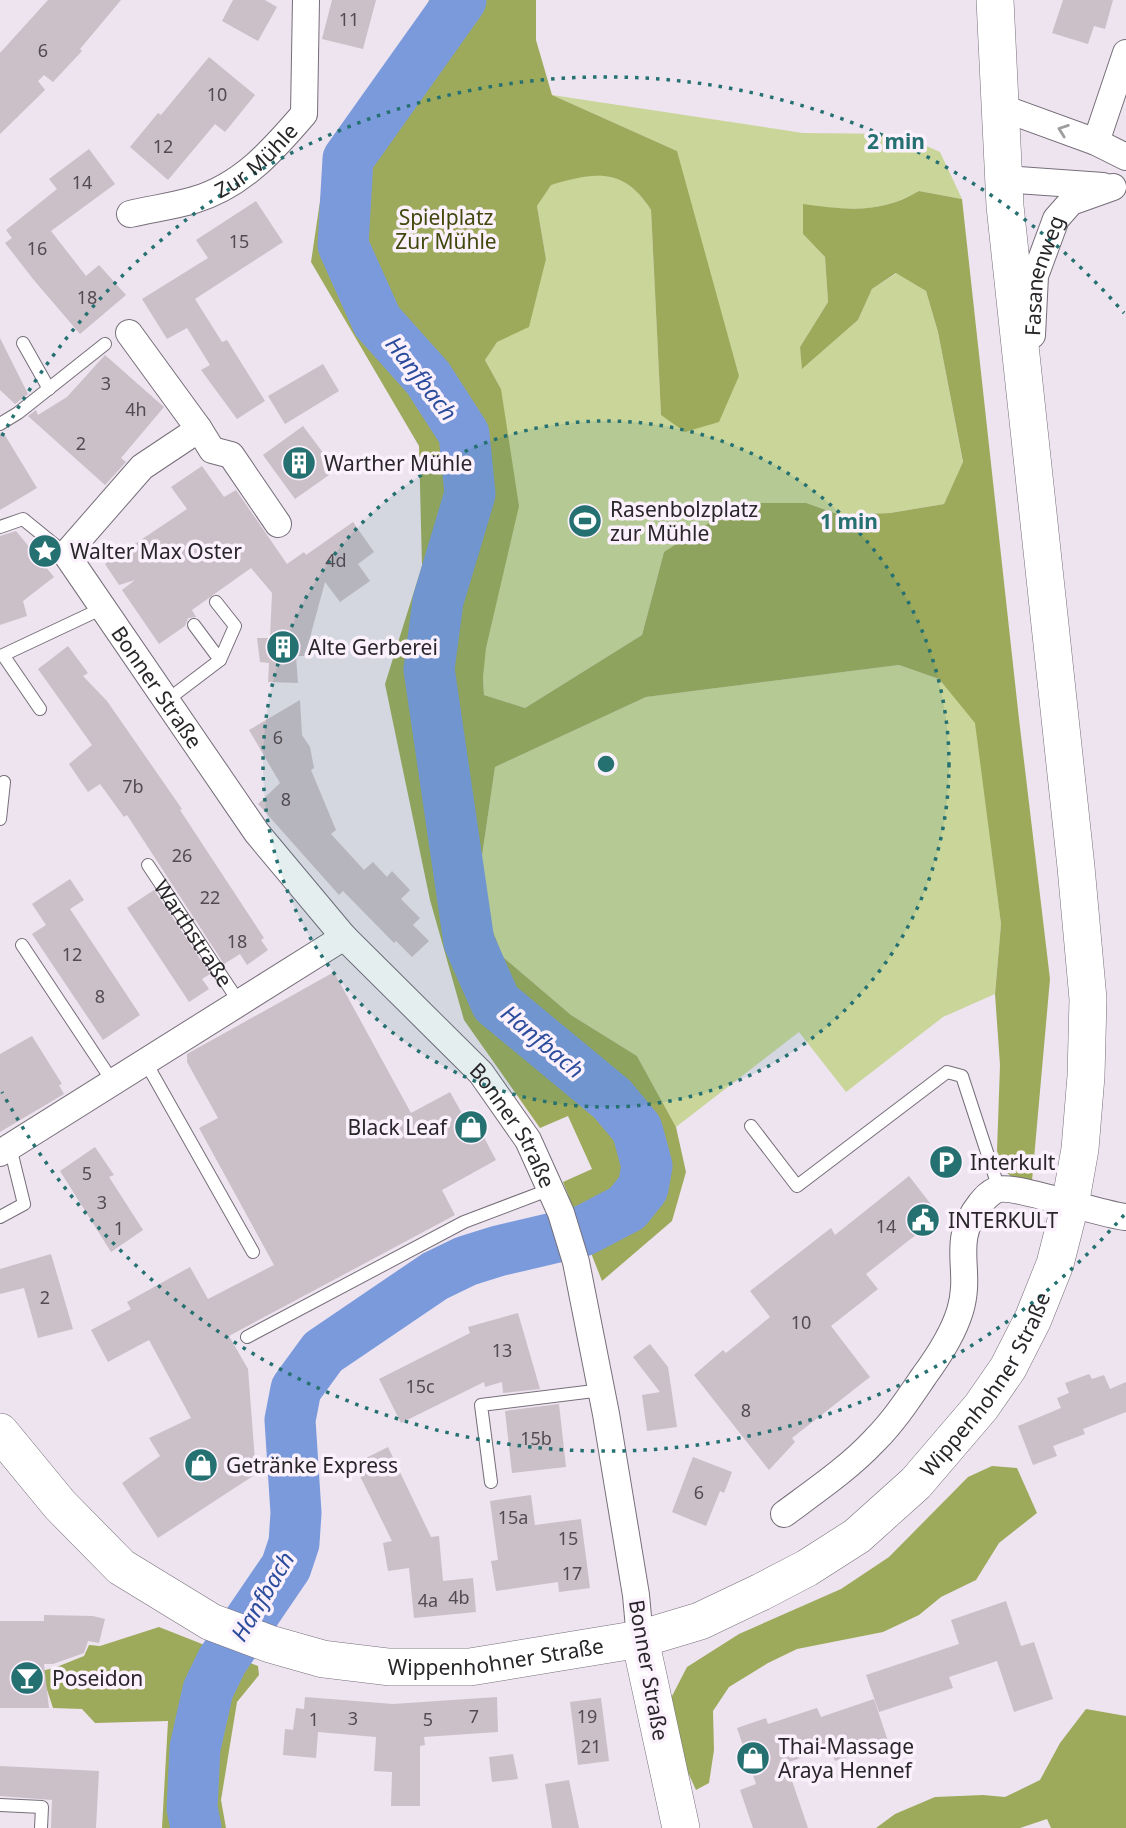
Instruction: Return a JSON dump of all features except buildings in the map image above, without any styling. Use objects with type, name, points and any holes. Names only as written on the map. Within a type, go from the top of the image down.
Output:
[{"type":"main road","name":"Wippenhohner Straße","points":[[0,1432],[60,1505],[121,1567],[211,1622],[270,1644],[323,1659],[389,1667],[470,1667],[640,1639],[700,1620],[761,1592],[807,1568],[857,1536],[916,1483],[981,1407],[1008,1368],[1033,1319],[1055,1264],[1070,1205],[1080,1149],[1086,1076],[1088,999],[1075,853],[1003,179],[995,0]]},
{"type":"main road","name":"Bonner Straße","points":[[640,1639],[681,1828]]},
{"type":"street","name":"Zur Mühle","points":[[130,214],[196,200],[238,180],[272,151],[304,114],[306,0]]},
{"type":"street","points":[[1096,142],[1126,53]]},
{"type":"street","points":[[999,107],[1096,142],[1126,157]]},
{"type":"street","name":"Fasanenweg","points":[[1003,179],[1120,187]]},
{"type":"street","name":"Fasanenweg","points":[[1029,442],[1035,276],[1056,219],[1071,202],[1120,187]]},
{"type":"street","points":[[129,333],[200,429],[212,450],[231,456],[278,524]]},
{"type":"street","points":[[66,554],[142,467],[200,429]]},
{"type":"street","name":"Bonner Straße","points":[[66,554],[257,833],[344,937],[481,1073],[528,1140],[556,1201],[576,1262],[602,1390],[636,1595],[640,1639]]},
{"type":"street","name":"Warthstraße","points":[[5,1149],[344,937]]},
{"type":"street","points":[[785,1514],[875,1441],[896,1416],[943,1348],[960,1312],[965,1283],[962,1241],[965,1227],[987,1196],[999,1189],[1034,1194],[1126,1217]]},
{"type":"lane","points":[[23,343],[49,388]]},
{"type":"lane","points":[[0,424],[105,344]]},
{"type":"lane","name":"Bonner Straße","points":[[0,527],[23,519],[66,554]]},
{"type":"lane","points":[[166,701],[220,660],[235,626],[216,602]]},
{"type":"lane","points":[[40,709],[3,655],[103,608]]},
{"type":"lane","points":[[194,625],[220,660]]},
{"type":"lane","points":[[0,819],[4,782]]},
{"type":"lane","name":"Warthstraße","points":[[148,865],[239,1002]]},
{"type":"lane","points":[[22,945],[113,1082]]},
{"type":"lane","points":[[145,1061],[253,1252]]},
{"type":"lane","points":[[751,1126],[797,1186],[947,1072],[962,1076],[999,1189]]},
{"type":"lane","points":[[0,1217],[24,1204],[5,1149]]},
{"type":"lane","points":[[247,1337],[464,1223],[556,1201]]},
{"type":"lane","points":[[491,1482],[481,1405],[602,1390]]},
{"type":"lane","points":[[0,1805],[41,1807],[41,1828]]},
{"type":"green space","name":"Spielplatz Zur Mühle","points":[[429,0],[536,0],[536,40],[552,95],[677,151],[739,376],[719,422],[685,432],[661,415],[651,210],[630,186],[607,176],[581,177],[551,185],[537,206],[546,259],[529,327],[497,342],[485,360],[501,389],[519,506],[486,648],[484,695],[525,708],[642,635],[664,552],[740,503],[806,503],[840,515],[890,513],[944,504],[963,462],[938,332],[926,291],[896,273],[872,289],[858,320],[802,369],[800,347],[828,302],[825,257],[803,234],[803,204],[849,209],[877,207],[891,204],[919,191],[962,199],[1050,979],[1032,1181],[1013,1178],[1005,1171],[997,1151],[1000,1065],[995,994],[1001,924],[975,723],[939,679],[899,665],[646,697],[495,767],[477,890],[503,957],[571,1015],[637,1056],[676,1127],[686,1172],[672,1221],[602,1281],[563,1182],[592,1169],[568,1116],[540,1128],[464,1020],[430,900],[385,684],[422,566],[419,446],[311,262],[327,154],[372,83],[424,17]]},
{"type":"green space","points":[[552,95],[803,133],[900,134],[940,152],[962,199],[919,191],[891,204],[877,207],[849,209],[804,205],[803,234],[825,257],[828,302],[800,347],[803,368],[858,320],[872,289],[897,273],[926,291],[938,332],[963,463],[944,504],[890,513],[840,515],[805,503],[664,552],[642,635],[525,708],[484,695],[501,389],[485,360],[546,259],[537,206],[551,184],[581,177],[607,176],[630,186],[651,210],[661,415],[677,151]]},
{"type":"green space","points":[[899,665],[939,679],[976,723],[1001,924],[995,994],[943,1017],[846,1092],[799,1032],[676,1127],[637,1056],[571,1015],[503,957],[477,890],[495,767],[646,697]]},
{"type":"green space","points":[[992,1466],[1017,1468],[1037,1513],[999,1543],[976,1580],[941,1597],[919,1615],[883,1632],[797,1649],[729,1687],[713,1711],[714,1750],[709,1783],[696,1790],[680,1755],[671,1698],[687,1667],[739,1634],[841,1589],[889,1557],[968,1477]]},
{"type":"green space","points":[[159,1627],[258,1666],[259,1675],[237,1702],[221,1800],[226,1828],[162,1828],[168,1721],[95,1723],[82,1709],[53,1708],[41,1671],[84,1656],[89,1645],[100,1646]]},
{"type":"green space","points":[[1086,1709],[1126,1716],[1126,1828],[1051,1828],[1047,1819],[1020,1828],[876,1828],[895,1814],[935,1797],[1005,1797],[1040,1780],[1060,1743]]},
{"type":"waterway","name":"Hanfbach","points":[[196,1828],[192,1808],[195,1748],[208,1690],[222,1661],[286,1567],[294,1543],[296,1513],[290,1420],[296,1389],[323,1352],[435,1276],[466,1261],[498,1251],[583,1231],[627,1208],[643,1188],[647,1166],[637,1129],[612,1099],[496,1003],[469,942],[429,669],[438,601],[470,494],[464,434],[428,378],[377,321],[343,245],[348,159],[461,0]]},
{"type":"place","name":"Warther Mühle","points":[[299,463]]},
{"type":"place","name":"Rasenbolzplatz zur Mühle","points":[[585,521]]},
{"type":"place","name":"Walter Max Oster","points":[[45,551]]},
{"type":"place","name":"Alte Gerberei","points":[[283,647]]},
{"type":"place","name":"Black Leaf","points":[[471,1127]]},
{"type":"place","name":"Interkult","points":[[946,1162]]},
{"type":"place","name":"INTERKULT","points":[[923,1220]]},
{"type":"place","name":"Getränke Express","points":[[201,1465]]},
{"type":"place","name":"Poseidon","points":[[27,1678]]},
{"type":"place","name":"Thai-Massage Araya Hennef","points":[[753,1758]]}]
